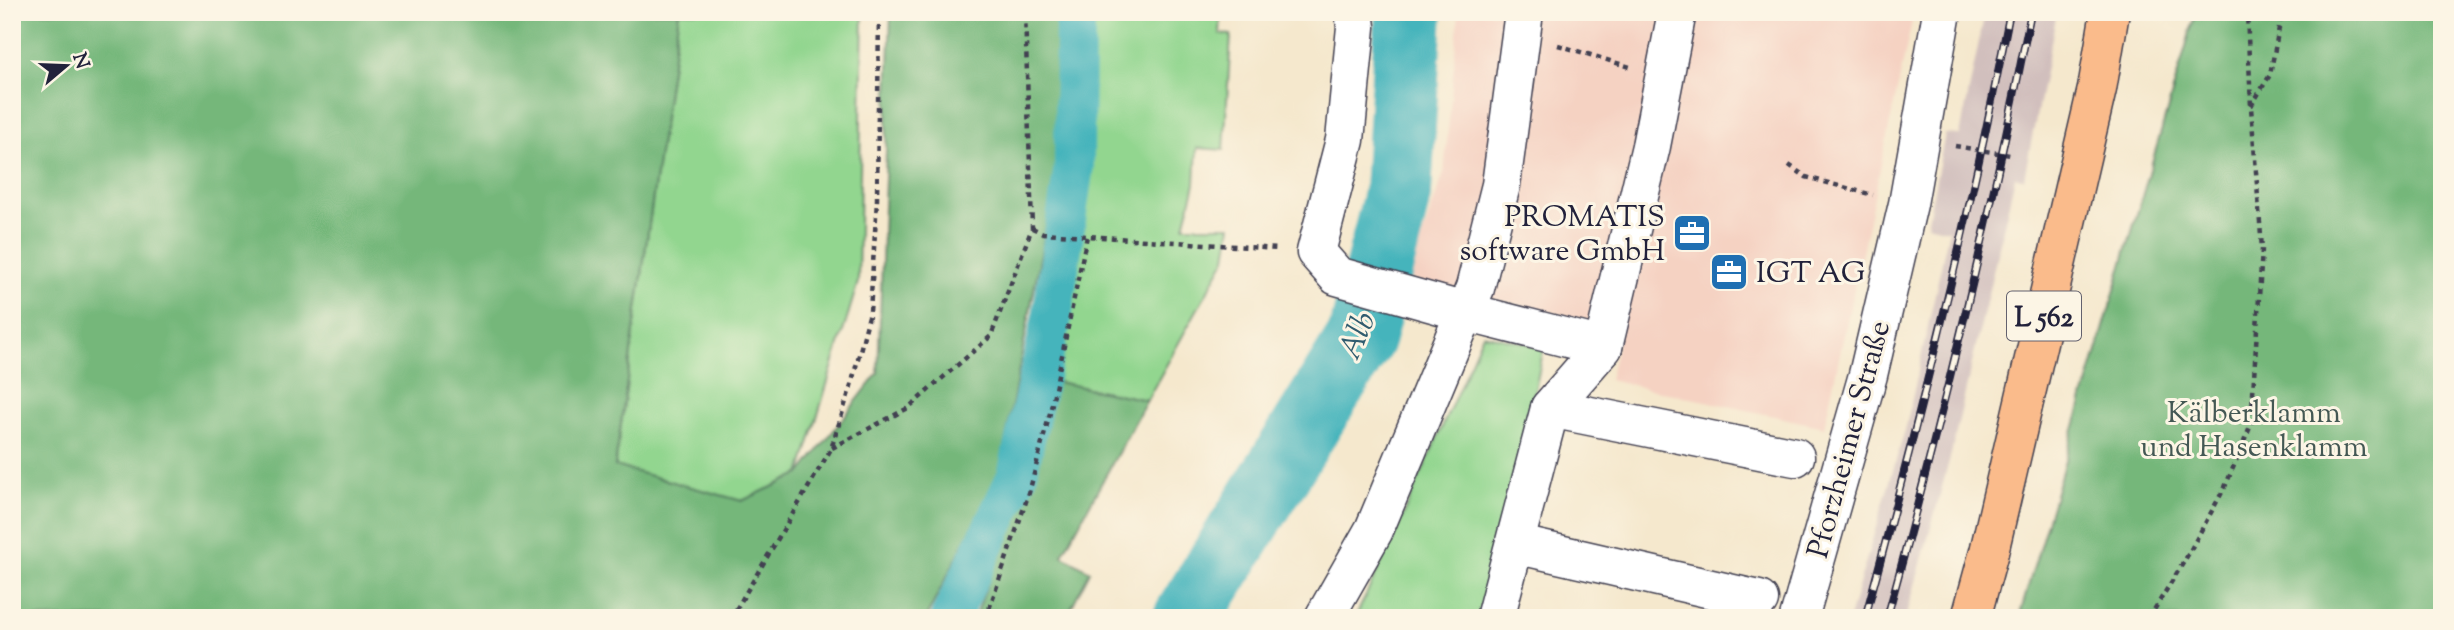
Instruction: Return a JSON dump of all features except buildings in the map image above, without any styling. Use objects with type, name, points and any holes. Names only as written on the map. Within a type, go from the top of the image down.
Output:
[{"type":"main road","name":"L 562","points":[[1970,618],[1989,551],[2090,116],[2110,12]]},
{"type":"street","points":[[1354,12],[1356,27],[1345,140],[1326,264],[1448,307],[1603,347]]},
{"type":"street","points":[[1324,618],[1374,530],[1448,307],[1475,288],[1501,186],[1524,12]]},
{"type":"street","points":[[1495,618],[1550,408],[1603,347],[1651,146],[1677,12]]},
{"type":"street","name":"Pforzheimer Straße","points":[[1799,618],[1868,375],[1908,204],[1942,12]]},
{"type":"street","name":"Pforzheimer Straße","points":[[1550,408],[1795,457]]},
{"type":"street","points":[[1515,544],[1759,600]]},
{"type":"path","points":[[731,618],[831,449],[870,312],[877,200],[879,12]]},
{"type":"path","points":[[831,449],[908,408],[991,336],[1032,228],[1025,12]]},
{"type":"path","points":[[2149,618],[2225,487],[2251,425],[2262,249],[2246,12]]},
{"type":"path","points":[[2251,107],[2270,75],[2282,12]]},
{"type":"path","points":[[1553,43],[1664,78]]},
{"type":"path","points":[[1972,148],[2010,155]]},
{"type":"path","points":[[1789,165],[1806,177],[1854,190]]},
{"type":"path","points":[[1032,228],[1043,233],[1326,264]]},
{"type":"path","points":[[986,618],[1029,493],[1047,426],[1086,236]]},
{"type":"shaded area","points":[[1459,12],[1914,12],[1824,427],[1609,380],[1621,328],[1407,279],[1444,173]]},
{"type":"shaded area","points":[[1985,12],[2057,12],[2024,178],[2015,177],[1951,454],[1906,618],[1849,618],[1906,427],[1949,230],[1927,225],[1945,134],[1960,135]]},
{"type":"green space","points":[[12,12],[679,12],[615,466],[742,501],[800,474],[878,373],[891,12],[1059,12],[1057,169],[999,474],[926,618],[12,618]]},
{"type":"green space","points":[[679,12],[863,12],[858,282],[800,474],[742,501],[615,467]]},
{"type":"green space","points":[[1091,12],[1221,12],[1220,34],[1231,35],[1224,150],[1197,148],[1195,184],[1184,226],[1231,226],[1226,258],[1147,400],[1052,381],[1085,203]]},
{"type":"green space","name":"Kälberklamm und Hasenklamm","points":[[2196,12],[2442,12],[2442,618],[2019,618]]},
{"type":"green space","points":[[1483,334],[1544,347],[1488,618],[1355,618],[1390,545]]},
{"type":"green space","points":[[1052,381],[1147,400],[1062,555],[1090,571],[1066,618],[975,618],[1016,506]]},
{"type":"waterway","points":[[950,618],[1017,476],[1052,317],[1074,165],[1075,12]]},
{"type":"waterway","name":"Alb","points":[[1187,618],[1362,336],[1398,191],[1409,12]]},
{"type":"railway","points":[[1865,618],[1943,316],[2010,12]]},
{"type":"railway","points":[[1887,618],[1965,316],[2031,12]]},
{"type":"place","name":"PROMATIS software GmbH","points":[[1692,233]]},
{"type":"place","name":"IGT AG","points":[[1729,272]]}]
